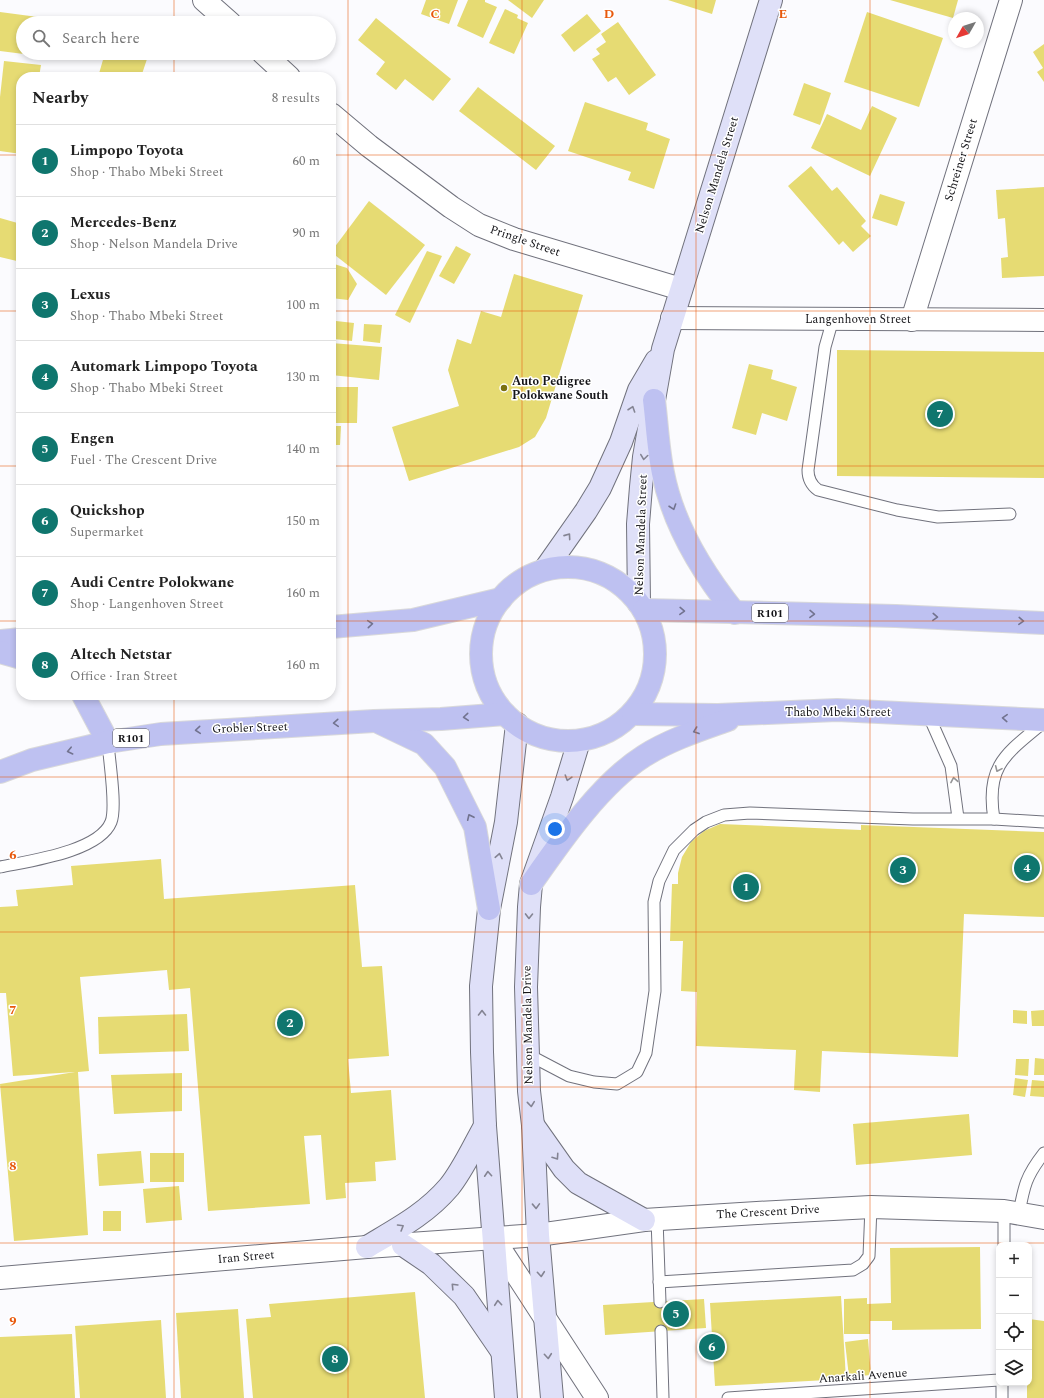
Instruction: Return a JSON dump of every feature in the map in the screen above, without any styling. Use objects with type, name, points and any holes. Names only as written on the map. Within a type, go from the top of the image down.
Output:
[{"type":"main road","name":"Nelson Mandela Street","points":[[641,606],[638,524],[641,487],[644,457],[663,349],[771,0]]},
{"type":"main road","name":"Nelson Mandela Street","points":[[546,568],[586,512],[600,488],[621,442],[639,390],[663,349]]},
{"type":"main road","points":[[654,400],[663,473],[673,507],[687,540],[711,583],[735,613]]},
{"type":"main road","points":[[566,566],[588,569],[607,576],[625,588],[641,606],[652,630],[656,652],[653,675],[645,696],[633,714],[608,732],[580,741],[557,741],[536,735],[511,719],[488,687],[482,665],[482,641],[488,618],[501,599],[514,586],[529,576],[546,568],[566,566]]},
{"type":"main road","points":[[336,627],[413,620],[501,599]]},
{"type":"main road","name":"R101","points":[[641,606],[735,613],[896,616],[1044,623]]},
{"type":"main road","points":[[0,641],[16,640]]},
{"type":"main road","points":[[0,652],[16,657]]},
{"type":"main road","points":[[86,700],[108,742]]},
{"type":"main road","name":"Thabo Mbeki Street","points":[[633,714],[746,713],[837,710],[1044,721]]},
{"type":"main road","points":[[531,884],[580,817],[622,773],[644,756],[686,735],[746,713]]},
{"type":"main road","name":"Grobler Street","points":[[0,772],[32,760],[108,742],[176,732],[374,721],[511,719]]},
{"type":"main road","name":"Nelson Mandela Drive","points":[[506,1398],[485,1126],[482,1052],[482,986],[489,910],[506,822],[511,719]]},
{"type":"main road","points":[[374,721],[424,744],[445,767],[475,827],[489,910]]},
{"type":"main road","name":"Nelson Mandela Drive","points":[[552,1398],[538,1235],[533,1125],[529,1091],[526,987],[531,884],[580,741]]},
{"type":"main road","points":[[533,1125],[564,1169],[578,1183],[614,1205],[651,1220]]},
{"type":"main road","points":[[367,1247],[417,1217],[433,1204],[450,1186],[485,1126]]},
{"type":"main road","points":[[403,1245],[431,1264],[464,1296],[502,1350]]},
{"type":"street","points":[[204,0],[222,16]]},
{"type":"street","name":"Schreiner Street","points":[[912,320],[1010,0]]},
{"type":"street","points":[[271,60],[284,72]]},
{"type":"street","name":"Pringle Street","points":[[336,118],[369,146],[451,207],[479,225],[514,239],[681,289]]},
{"type":"street","name":"Langenhoven Street","points":[[672,318],[1044,320]]},
{"type":"street","name":"The Crescent Drive","points":[[493,1238],[538,1235],[651,1220],[871,1207],[1012,1212],[1044,1218]]},
{"type":"street","name":"Iran Street","points":[[0,1278],[367,1247],[493,1238]]},
{"type":"street","name":"Nelson Mandela Drive","points":[[493,1238],[597,1398]]},
{"type":"lane","points":[[833,319],[825,347],[808,470],[808,475],[813,486],[818,490],[896,510],[938,517],[1010,514]]},
{"type":"lane","points":[[928,714],[951,766],[958,818]]},
{"type":"lane","points":[[994,819],[991,800],[993,783],[997,769],[1006,754],[1044,721]]},
{"type":"lane","points":[[0,868],[77,850],[102,834],[111,822],[113,807],[108,742]]},
{"type":"lane","points":[[529,1055],[569,1076],[594,1082],[617,1084],[637,1072],[646,1053],[655,991],[654,902],[659,881],[674,850],[694,830],[706,822],[724,815],[750,813],[913,819],[994,819],[1044,822]]},
{"type":"lane","points":[[1005,1242],[1012,1212],[1025,1182],[1032,1168],[1044,1153]]},
{"type":"lane","points":[[659,1282],[853,1270],[862,1264],[869,1256],[871,1207]]},
{"type":"lane","points":[[651,1220],[660,1302]]},
{"type":"lane","points":[[661,1331],[663,1398]]},
{"type":"lane","name":"Anarkali Avenue","points":[[728,1398],[996,1380]]},
{"type":"lane","points":[[1002,1386],[1002,1398]]},
{"type":"building","points":[[426,0],[458,0],[449,24],[421,14]]},
{"type":"building","points":[[468,0],[485,0],[485,2],[497,7],[483,38],[457,26]]},
{"type":"building","points":[[508,0],[544,0],[532,18]]},
{"type":"building","points":[[668,0],[716,0],[712,14]]},
{"type":"building","points":[[890,0],[958,0],[955,12],[948,12],[948,17]]},
{"type":"building","points":[[505,9],[518,15],[517,18],[528,23],[514,54],[489,43]]},
{"type":"building","points":[[0,12],[30,16],[16,16],[16,53],[0,51]]},
{"type":"building","points":[[867,12],[943,38],[919,107],[844,82]]},
{"type":"building","points":[[587,14],[601,31],[574,52],[561,35]]},
{"type":"building","points":[[376,18],[451,79],[433,101],[405,79],[396,90],[376,74],[385,62],[358,40]]},
{"type":"building","points":[[618,22],[656,75],[629,95],[616,77],[608,82],[592,59],[600,54],[596,49],[606,42],[601,34]]},
{"type":"building","points":[[1044,44],[1044,82],[1037,72],[1043,68],[1033,52]]},
{"type":"building","points":[[103,60],[147,60],[143,72],[99,72]]},
{"type":"building","points":[[4,61],[41,65],[40,72],[16,72],[16,153],[0,151],[0,97]]},
{"type":"building","points":[[804,83],[831,93],[820,125],[793,115]]},
{"type":"building","points":[[478,87],[555,146],[536,170],[459,111]]},
{"type":"building","points":[[585,102],[648,123],[646,130],[670,139],[654,189],[628,180],[631,172],[568,151]]},
{"type":"building","points":[[872,106],[897,118],[870,176],[811,148],[827,114],[861,130]]},
{"type":"building","points":[[811,166],[832,191],[837,187],[866,221],[861,226],[871,236],[853,252],[843,241],[839,245],[788,186]]},
{"type":"building","points":[[1044,187],[1044,276],[1002,278],[1001,258],[1008,257],[1005,218],[998,219],[996,190]]},
{"type":"building","points":[[880,194],[905,202],[897,226],[872,218]]},
{"type":"building","points":[[369,201],[425,245],[386,295],[336,256],[336,245]]},
{"type":"building","points":[[0,218],[16,223],[16,261],[0,257]]},
{"type":"building","points":[[456,246],[471,254],[454,284],[439,276]]},
{"type":"building","points":[[427,251],[442,256],[410,323],[395,315]]},
{"type":"building","points":[[336,265],[347,268],[357,284],[348,300],[336,299]]},
{"type":"building","name":"Auto Pedigree Polokwane South","points":[[514,274],[583,295],[546,418],[535,437],[519,447],[409,481],[392,427],[459,406],[448,370],[457,339],[471,344],[481,311],[501,317]]},
{"type":"building","points":[[336,321],[354,323],[352,341],[336,339]]},
{"type":"building","points":[[364,324],[382,325],[380,343],[363,341]]},
{"type":"building","points":[[336,343],[382,347],[379,380],[336,376]]},
{"type":"building","points":[[837,350],[1044,352],[1044,478],[837,476]]},
{"type":"building","points":[[749,364],[773,370],[771,379],[797,387],[787,421],[762,413],[756,435],[732,428]]},
{"type":"building","points":[[336,387],[358,387],[357,423],[336,423]]},
{"type":"building","points":[[336,426],[341,426],[340,445],[336,445]]},
{"type":"building","points":[[720,824],[861,830],[861,825],[1044,832],[1044,917],[964,914],[958,1057],[822,1051],[820,1092],[794,1090],[796,1050],[696,1046],[697,992],[681,991],[683,941],[670,941],[672,884],[678,884],[678,873],[682,857],[691,842],[704,831]]},
{"type":"building","points":[[161,859],[164,899],[355,885],[362,967],[382,966],[389,1056],[348,1059],[351,1093],[391,1090],[396,1160],[375,1162],[376,1181],[345,1183],[346,1198],[326,1200],[321,1135],[304,1136],[310,1204],[208,1211],[190,988],[169,990],[167,970],[80,977],[89,1071],[78,1072],[88,1235],[14,1241],[0,1084],[75,1072],[13,1076],[6,993],[0,993],[0,907],[18,906],[16,890],[73,885],[71,866]]},
{"type":"building","points":[[1013,1010],[1027,1011],[1027,1024],[1013,1023]]},
{"type":"building","points":[[1044,1010],[1044,1026],[1032,1026],[1031,1011]]},
{"type":"building","points":[[187,1014],[189,1051],[99,1054],[98,1017]]},
{"type":"building","points":[[1035,1058],[1044,1059],[1044,1075],[1034,1075]]},
{"type":"building","points":[[1016,1059],[1029,1059],[1028,1076],[1015,1075]]},
{"type":"building","points":[[182,1073],[182,1111],[114,1114],[111,1075]]},
{"type":"building","points":[[1015,1078],[1028,1080],[1025,1097],[1013,1095]]},
{"type":"building","points":[[1032,1080],[1044,1081],[1044,1097],[1030,1096]]},
{"type":"building","points":[[969,1114],[972,1155],[856,1165],[853,1124]]},
{"type":"building","points":[[141,1151],[144,1183],[99,1186],[97,1154]]},
{"type":"building","points":[[150,1153],[184,1153],[184,1182],[150,1182]]},
{"type":"building","points":[[179,1186],[182,1220],[146,1223],[143,1189]]},
{"type":"building","points":[[103,1211],[121,1211],[121,1231],[103,1231]]},
{"type":"building","points":[[980,1247],[981,1329],[892,1330],[892,1321],[870,1321],[870,1334],[844,1334],[844,1299],[867,1298],[867,1304],[891,1303],[890,1248]]},
{"type":"building","points":[[415,1292],[425,1398],[253,1398],[246,1319],[271,1317],[269,1304]]},
{"type":"building","points":[[841,1296],[846,1379],[715,1386],[710,1303]]},
{"type":"building","points":[[704,1299],[706,1328],[605,1335],[603,1305]]},
{"type":"building","points":[[238,1309],[244,1398],[181,1398],[176,1313]]},
{"type":"building","points":[[1032,1319],[1044,1321],[1044,1398],[1027,1398],[1027,1386],[1032,1386]]},
{"type":"building","points":[[161,1320],[166,1398],[80,1398],[75,1326]]},
{"type":"building","points":[[72,1334],[75,1398],[0,1398],[0,1337]]},
{"type":"building","points":[[868,1339],[871,1375],[849,1377],[845,1342]]},
{"type":"place","name":"Auto Pedigree Polokwane South","points":[[504,388]]},
{"type":"place","name":"Audi Centre Polokwane","points":[[940,414]]},
{"type":"place","name":"Automark Limpopo Toyota","points":[[1027,868]]},
{"type":"place","name":"Lexus","points":[[903,870]]},
{"type":"place","name":"Limpopo Toyota","points":[[746,887]]},
{"type":"place","name":"Mercedes-Benz","points":[[290,1023]]},
{"type":"place","name":"Engen","points":[[676,1314]]},
{"type":"place","name":"Quickshop","points":[[712,1347]]},
{"type":"place","name":"Altech Netstar","points":[[335,1359]]}]
